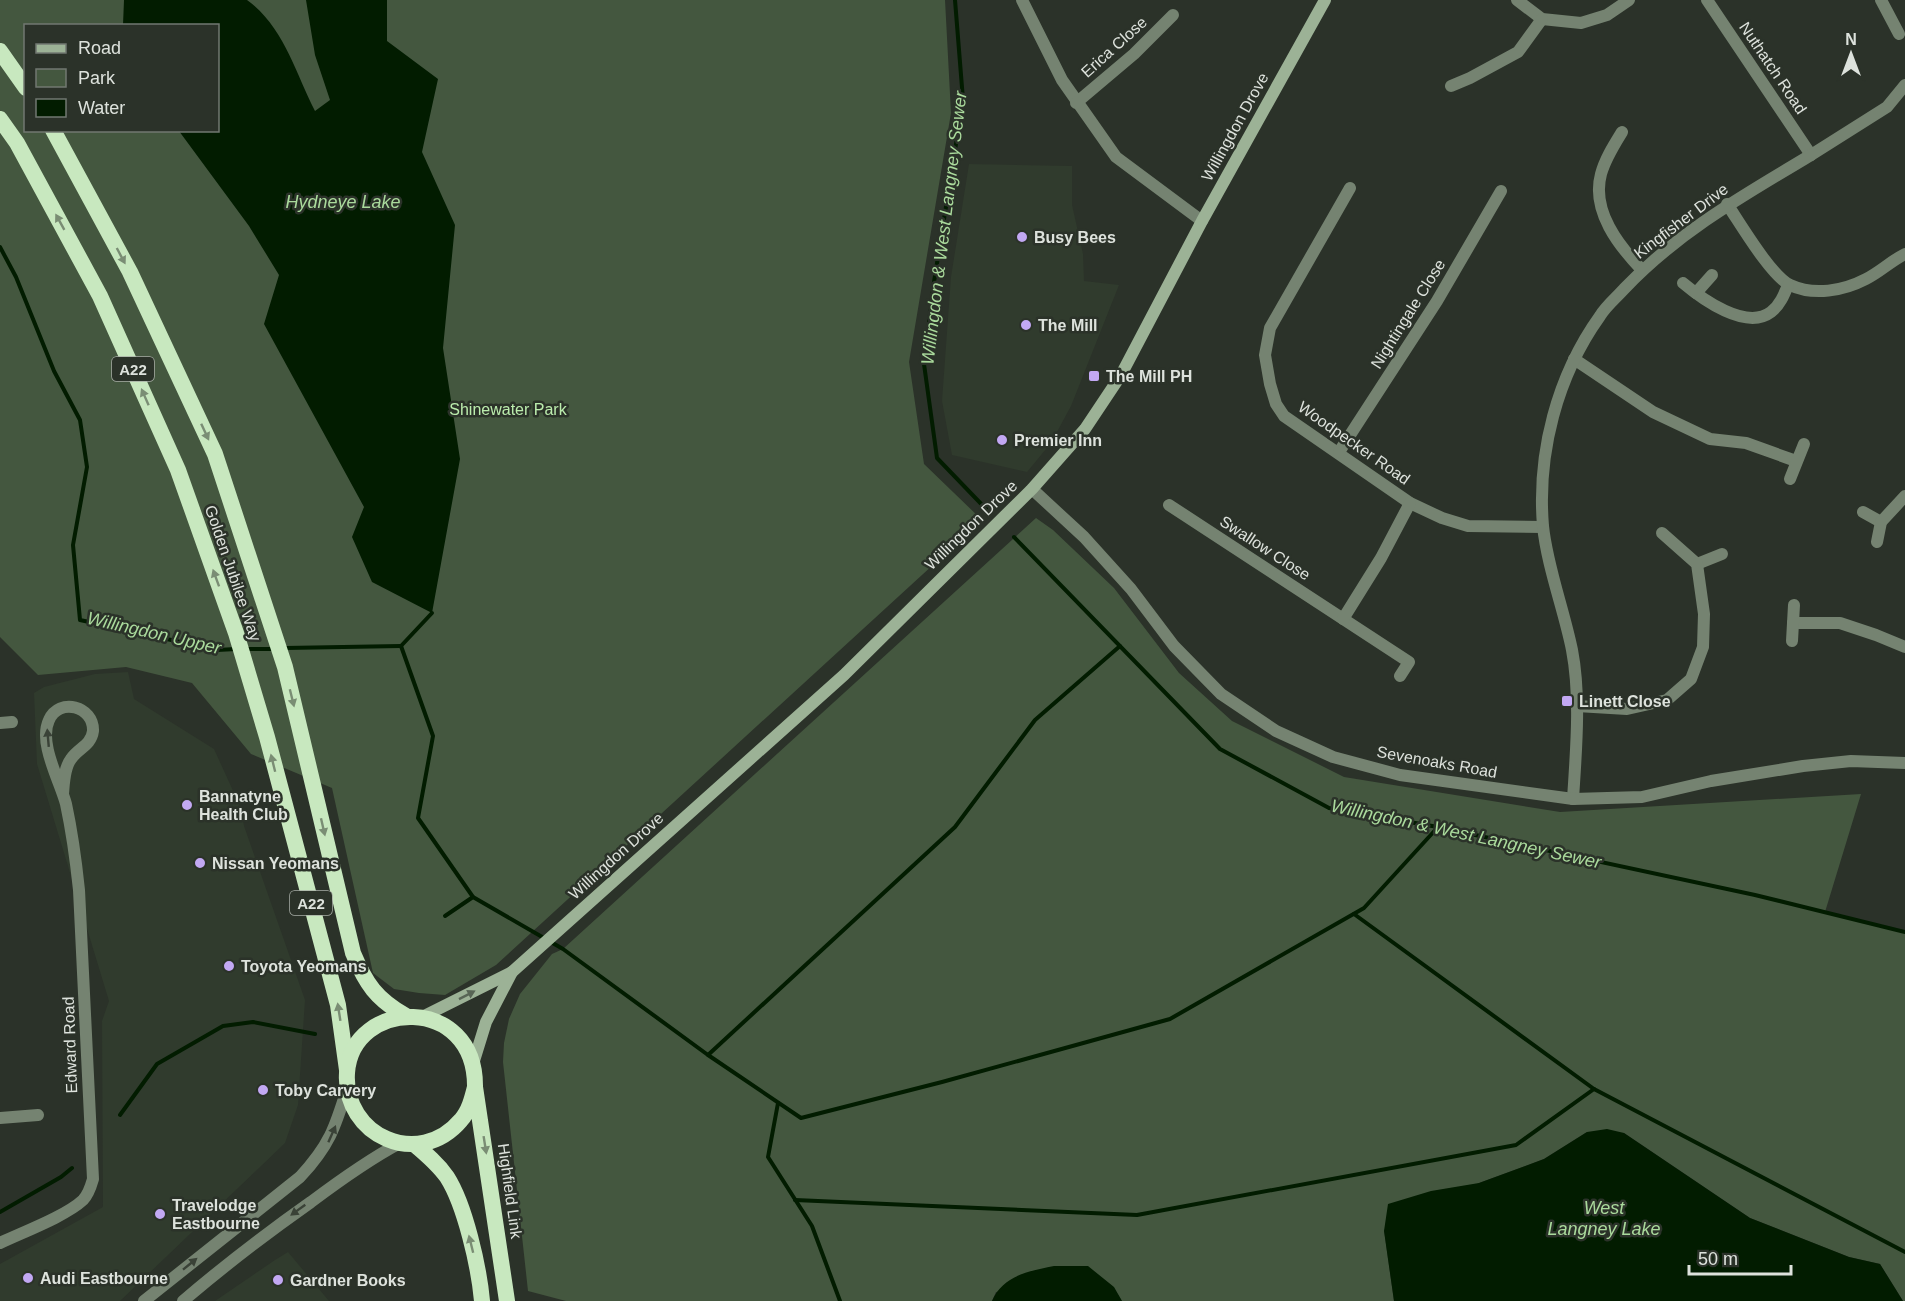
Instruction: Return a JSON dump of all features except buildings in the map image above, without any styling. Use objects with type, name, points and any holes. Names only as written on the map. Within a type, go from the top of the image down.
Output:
[{"type":"highway","points":[[0,51],[24,85]]},
{"type":"highway","name":"Golden Jubilee Way","points":[[0,119],[17,143],[100,296],[178,470],[236,633],[246,668],[338,1005],[347,1070]]},
{"type":"highway","name":"Golden Jubilee Way","points":[[54,132],[130,272],[215,454],[285,667],[353,953],[361,972],[374,992],[392,1008],[414,1016]]},
{"type":"highway","points":[[407,1144],[432,1141],[448,1132],[466,1112],[475,1087],[473,1064],[466,1047],[455,1033],[440,1022],[414,1016],[389,1020],[374,1028],[361,1039],[352,1054],[347,1070],[347,1089],[351,1105],[359,1119],[377,1134],[407,1144],[438,1166],[448,1178],[469,1236],[482,1301]]},
{"type":"highway","name":"Highfield Link","points":[[475,1087],[507,1301]]},
{"type":"main road","name":"Willingdon Drove","points":[[473,1064],[486,1022],[512,972],[844,675],[1032,489],[1085,429],[1121,375],[1202,221],[1325,0]]},
{"type":"main road","name":"Willingdon Drove","points":[[414,1016],[512,972]]},
{"type":"street","points":[[1022,0],[1062,80],[1116,157],[1202,221]]},
{"type":"street","points":[[1517,0],[1542,19],[1581,23],[1607,15],[1629,0]]},
{"type":"street","name":"Nuthatch Road","points":[[1707,0],[1811,155]]},
{"type":"street","points":[[1881,0],[1899,34]]},
{"type":"street","name":"Erica Close","points":[[1076,103],[1134,54],[1173,15]]},
{"type":"street","points":[[1451,86],[1518,52],[1542,19]]},
{"type":"street","name":"Kingfisher Drive","points":[[1573,799],[1577,743],[1572,652],[1543,527],[1544,456],[1553,416],[1574,359],[1600,315],[1642,270],[1679,239],[1727,204],[1887,107],[1905,85]]},
{"type":"street","points":[[1622,132],[1612,147],[1600,176],[1600,198],[1607,226],[1622,250],[1642,270]]},
{"type":"street","name":"Woodpecker Road","points":[[1350,188],[1270,328],[1265,355],[1276,404],[1284,416],[1410,503],[1442,518],[1468,526],[1543,527]]},
{"type":"street","name":"Nightingale Close","points":[[1339,452],[1437,302],[1501,191]]},
{"type":"street","points":[[1727,204],[1771,268],[1788,285],[1810,291],[1838,291],[1867,279],[1905,254]]},
{"type":"street","points":[[1695,293],[1712,275]]},
{"type":"street","points":[[1683,282],[1695,293],[1730,314],[1752,318],[1769,313],[1782,301],[1788,285]]},
{"type":"street","points":[[1574,359],[1653,412],[1710,439],[1746,443],[1796,461]]},
{"type":"street","points":[[1790,479],[1803,444]]},
{"type":"street","name":"Sevenoaks Road","points":[[1032,489],[1084,537],[1131,589],[1174,646],[1221,694],[1276,731],[1334,757],[1400,775],[1573,799],[1642,797],[1711,781],[1803,766],[1851,761],[1905,763]]},
{"type":"street","points":[[1877,542],[1881,522],[1905,496]]},
{"type":"street","points":[[1343,619],[1381,558],[1410,503]]},
{"type":"street","name":"Swallow Close","points":[[1169,505],[1409,662],[1400,676]]},
{"type":"street","points":[[1863,512],[1881,522]]},
{"type":"street","points":[[1576,706],[1627,709],[1667,700],[1691,679],[1703,647],[1704,614],[1697,564],[1662,533]]},
{"type":"street","points":[[1697,564],[1722,554]]},
{"type":"street","points":[[1792,641],[1794,605]]},
{"type":"street","points":[[1793,623],[1839,623],[1876,634],[1905,647]]},
{"type":"street","name":"Edward Road","points":[[0,1243],[57,1217],[83,1200],[93,1179],[79,890],[74,845],[63,794],[52,768],[47,726],[49,719],[56,711],[63,707],[73,707],[88,716],[92,724],[92,734],[86,746],[70,758],[65,774],[63,794]]},
{"type":"street","points":[[144,1301],[300,1177],[319,1157],[329,1141],[339,1118],[347,1089]]},
{"type":"street","points":[[0,1119],[38,1115]]},
{"type":"street","points":[[183,1301],[266,1233],[344,1177],[380,1154],[407,1144]]},
{"type":"shaded area","points":[[969,164],[1072,166],[1072,205],[1083,254],[1084,281],[1119,285],[1071,406],[1051,443],[1027,472],[952,455],[942,401],[951,277]]},
{"type":"shaded area","points":[[128,672],[134,699],[214,749],[240,806],[244,826],[305,1000],[298,1105],[285,1143],[120,1301],[0,1301],[0,1264],[103,1207],[102,1021],[109,1001],[37,764],[34,693],[44,687],[95,674]]},
{"type":"shaded area","name":"Gardner Books","points":[[288,1252],[329,1301],[215,1301],[275,1260]]},
{"type":"green space","name":"Shinewater Park","points":[[0,0],[945,0],[951,113],[909,362],[924,464],[982,520],[496,965],[445,995],[394,989],[373,973],[332,788],[251,754],[192,683],[126,667],[38,675],[0,637]]},
{"type":"green space","points":[[1036,518],[1053,530],[1114,588],[1179,673],[1232,721],[1344,777],[1560,812],[1861,794],[1825,912],[1905,932],[1905,1301],[1880,1264],[1849,1257],[1750,1218],[1624,1133],[1587,1132],[1544,1159],[1479,1183],[1384,1230],[1394,1301],[1122,1301],[1113,1287],[996,1292],[992,1301],[566,1301],[528,1291],[503,1062],[509,1019],[520,994],[552,954],[563,949]]},
{"type":"water","name":"Hydneye Lake","points":[[124,0],[247,0],[260,11],[280,37],[315,111],[330,100],[315,55],[306,0],[387,0],[387,41],[438,79],[422,152],[455,225],[443,348],[460,459],[432,613],[372,582],[352,537],[364,507],[264,324],[279,275],[249,226],[180,132],[219,132],[219,24],[123,24]]},
{"type":"water","name":"West Langney Lake","points":[[1607,1129],[1624,1133],[1750,1218],[1849,1257],[1880,1264],[1903,1301],[1394,1301],[1384,1231],[1388,1204],[1431,1191],[1479,1183],[1544,1159],[1587,1132]]},
{"type":"water","points":[[1054,1266],[1088,1266],[1114,1287],[1122,1301],[992,1301],[1003,1285],[1010,1280],[1027,1272]]},
{"type":"waterway","name":"Willingdon & West Langney Sewer","points":[[955,0],[963,100],[934,282],[924,364],[937,458],[986,509]]},
{"type":"waterway","name":"Willingdon Upper","points":[[0,247],[16,277],[54,371],[80,420],[87,467],[73,545],[80,620],[217,650],[236,649]]},
{"type":"waterway","name":"Willingdon & West Langney Sewer","points":[[1014,537],[1220,749],[1329,808],[1438,827],[1755,895],[1905,932]]},
{"type":"waterway","points":[[401,646],[432,613]]},
{"type":"waterway","points":[[401,646],[433,736],[418,818],[473,897],[563,949],[708,1055],[801,1118],[1170,1019],[1364,908],[1438,827]]},
{"type":"waterway","name":"Willingdon Upper","points":[[285,648],[401,646]]},
{"type":"waterway","points":[[708,1055],[955,827],[1035,720],[1120,646]]},
{"type":"waterway","name":"Willingdon Upper","points":[[246,649],[275,649]]},
{"type":"waterway","points":[[445,916],[473,897]]},
{"type":"waterway","points":[[1354,914],[1594,1089],[1905,1252]]},
{"type":"waterway","points":[[120,1115],[157,1064],[223,1026],[253,1022],[315,1034]]},
{"type":"waterway","points":[[795,1200],[1137,1215],[1516,1145],[1594,1089]]},
{"type":"waterway","points":[[778,1103],[768,1157],[812,1226],[840,1301]]},
{"type":"waterway","points":[[0,1212],[61,1177],[72,1168]]},
{"type":"place","name":"Busy Bees","points":[[1022,237]]},
{"type":"place","name":"The Mill","points":[[1026,325]]},
{"type":"place","name":"The Mill PH","points":[[1094,376]]},
{"type":"place","name":"Premier Inn","points":[[1002,440]]},
{"type":"place","name":"Linett Close","points":[[1567,701]]},
{"type":"place","name":"Bannatyne Health Club","points":[[187,805]]},
{"type":"place","name":"Nissan Yeomans","points":[[200,863]]},
{"type":"place","name":"Toyota Yeomans","points":[[229,966]]},
{"type":"place","name":"Toby Carvery","points":[[263,1090]]},
{"type":"place","name":"Travelodge Eastbourne","points":[[160,1214]]},
{"type":"place","name":"Audi Eastbourne","points":[[28,1278]]},
{"type":"place","name":"Gardner Books","points":[[278,1280]]}]
